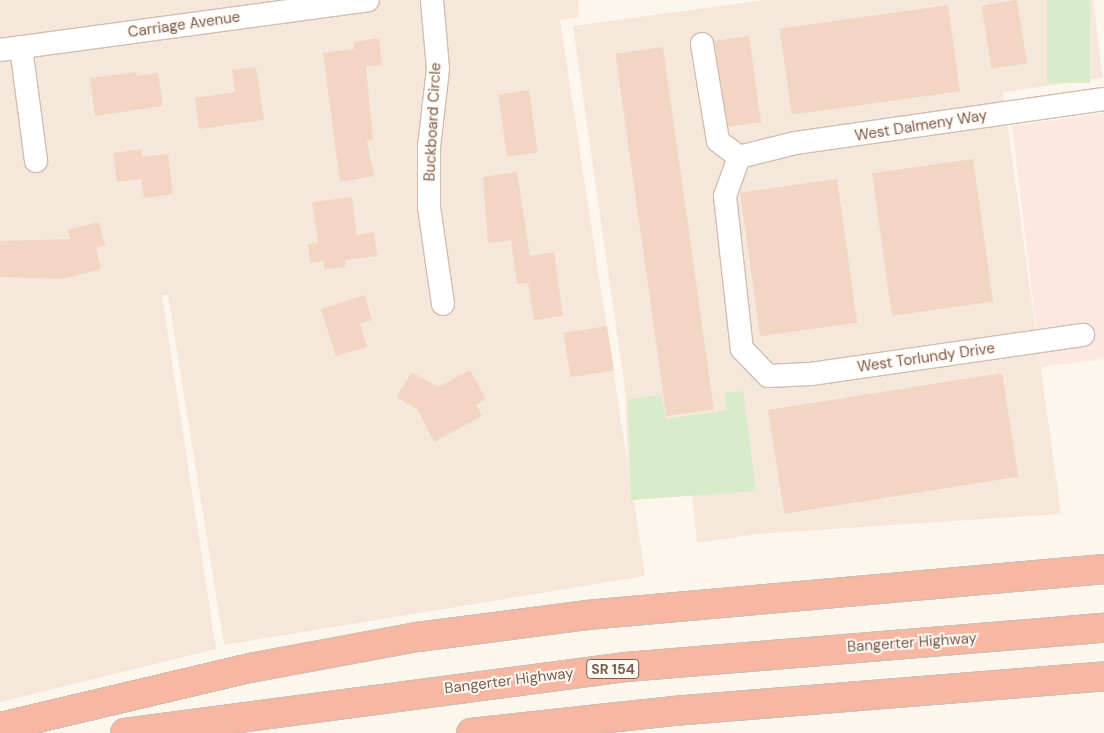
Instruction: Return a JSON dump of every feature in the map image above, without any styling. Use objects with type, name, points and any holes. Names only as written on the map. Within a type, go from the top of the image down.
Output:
[{"type":"highway","points":[[0,727],[250,668],[427,636],[587,615],[1104,569]]},
{"type":"highway","name":"Bangerter Highway","points":[[125,733],[617,668],[1104,628]]},
{"type":"highway","points":[[471,733],[702,708],[1104,676]]},
{"type":"street","name":"Carriage Avenue","points":[[10,49],[368,0]]},
{"type":"street","name":"Buckboard Circle","points":[[432,0],[438,69],[429,147],[429,207],[443,304]]},
{"type":"street","points":[[702,44],[718,141],[739,157]]},
{"type":"street","points":[[10,49],[36,160]]},
{"type":"street","name":"West Dalmeny Way","points":[[739,157],[795,143],[1104,99]]},
{"type":"street","name":"West Torlundy Drive","points":[[739,157],[726,196],[742,349],[768,376],[811,374],[1083,335]]},
{"type":"shaded area","points":[[0,0],[578,0],[579,17],[560,20],[628,467],[625,389],[573,26],[764,0],[1093,0],[1103,78],[1003,92],[1061,514],[757,534],[697,543],[692,494],[634,500],[645,576],[224,645],[168,295],[162,295],[216,649],[0,702]]},
{"type":"shaded area","points":[[1104,113],[1104,359],[1041,367],[1012,126]]},
{"type":"green space","points":[[1047,0],[1090,0],[1090,83],[1047,83]]},
{"type":"green space","points":[[743,391],[756,491],[631,500],[628,399],[661,395],[667,419],[727,410],[724,393]]},
{"type":"building","points":[[1017,0],[1027,63],[991,69],[981,6]]},
{"type":"building","points":[[948,5],[960,91],[792,115],[780,29]]},
{"type":"building","points":[[749,36],[761,122],[726,127],[714,41]]},
{"type":"building","points":[[379,38],[382,65],[366,67],[373,140],[367,141],[374,176],[340,182],[323,53],[354,49],[354,42]]},
{"type":"building","points":[[663,47],[714,409],[666,416],[615,54]]},
{"type":"building","points":[[256,67],[264,120],[199,129],[195,98],[235,92],[232,70]]},
{"type":"building","points":[[136,72],[136,76],[158,73],[163,106],[95,116],[90,78]]},
{"type":"building","points":[[529,90],[538,152],[507,157],[498,94]]},
{"type":"building","points":[[141,149],[142,157],[168,154],[173,194],[144,198],[141,179],[117,182],[113,153]]},
{"type":"building","points":[[973,159],[993,302],[892,316],[872,173]]},
{"type":"building","points":[[517,172],[530,256],[554,252],[563,316],[534,320],[528,283],[517,284],[511,240],[488,243],[483,177]]},
{"type":"building","points":[[837,179],[857,323],[760,336],[740,193]]},
{"type":"building","points":[[352,197],[357,235],[374,232],[377,256],[345,260],[346,267],[325,269],[323,261],[310,263],[308,244],[318,242],[312,202]]},
{"type":"building","points":[[99,222],[105,245],[96,248],[101,269],[63,279],[0,277],[0,241],[71,239],[67,230]]},
{"type":"building","points":[[365,295],[372,320],[360,324],[367,347],[336,356],[321,309]]},
{"type":"building","points":[[607,326],[614,370],[571,377],[564,333]]},
{"type":"building","points":[[470,370],[486,399],[476,405],[482,416],[434,442],[417,409],[396,397],[412,372],[438,387]]},
{"type":"building","points":[[1002,373],[1018,477],[784,514],[768,410]]}]
